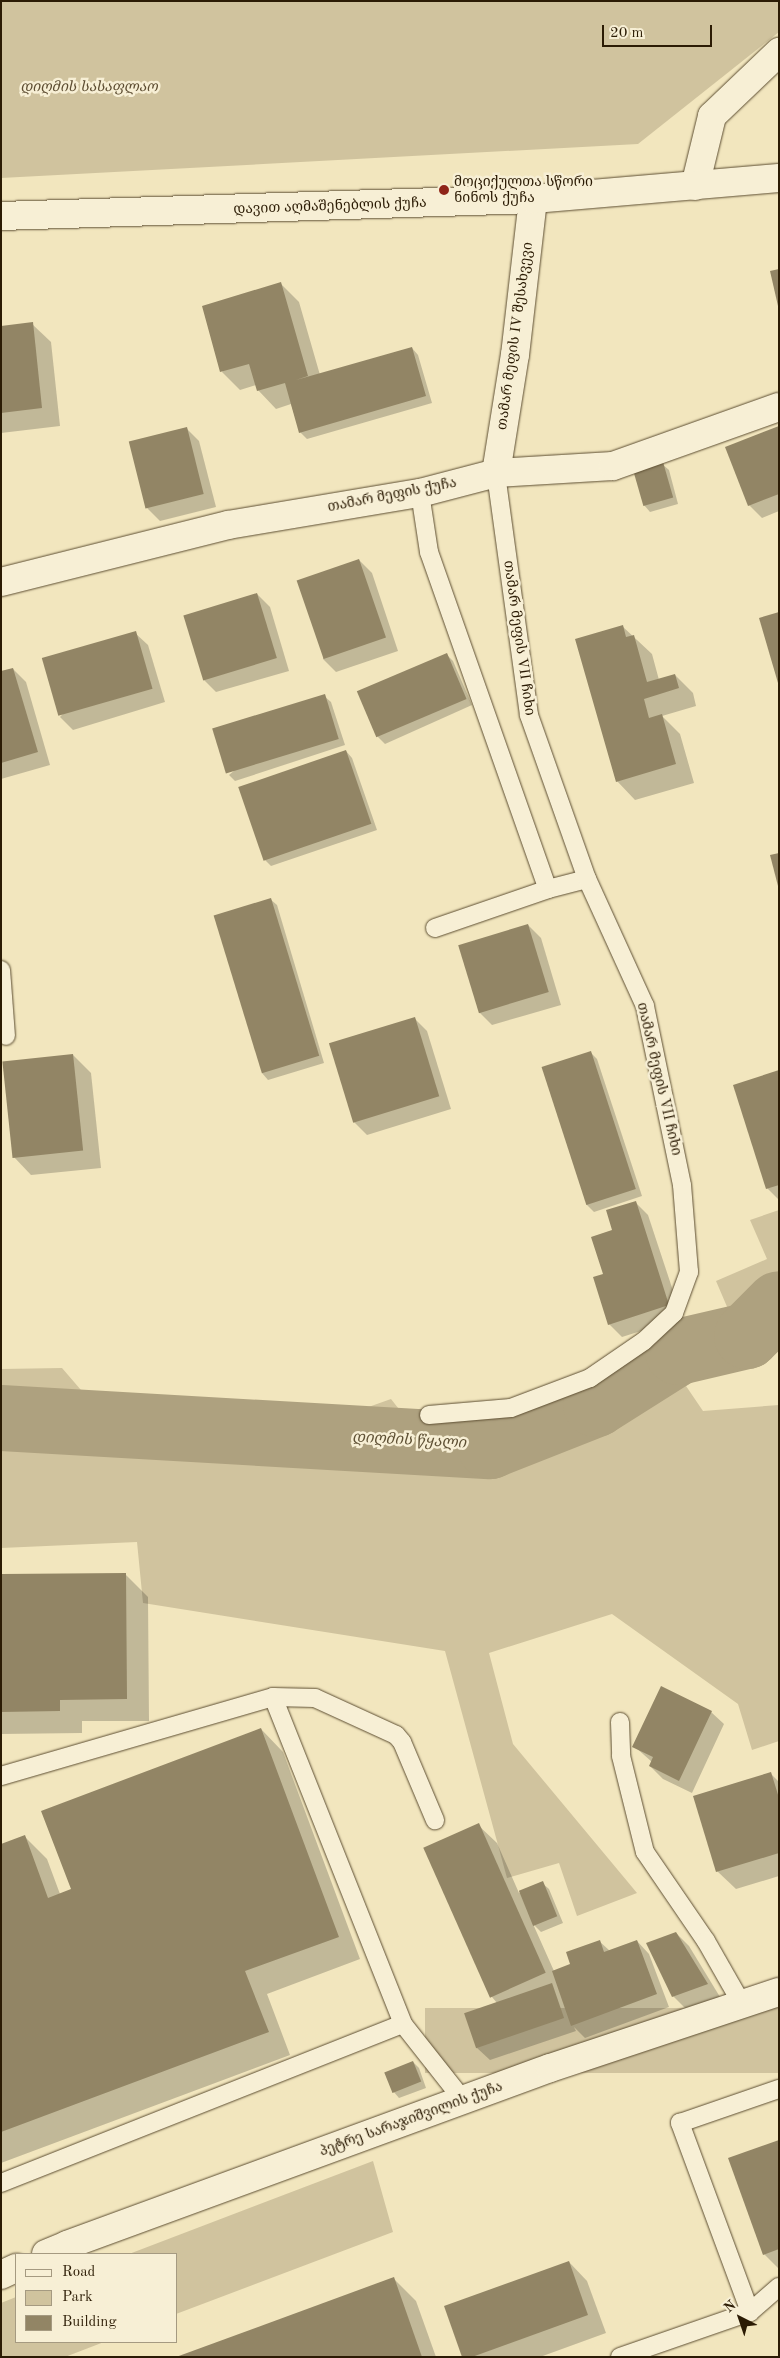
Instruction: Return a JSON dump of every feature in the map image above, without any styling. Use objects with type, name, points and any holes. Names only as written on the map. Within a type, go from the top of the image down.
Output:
[{"type":"street","points":[[695,186],[712,116],[779,52]]},
{"type":"street","name":"დავით აღმაშენებლის ქუჩა","points":[[1,216],[533,199],[779,178]]},
{"type":"street","name":"თამარ მეფის IV შესახვევი","points":[[496,473],[515,355],[533,199]]},
{"type":"street","name":"თამარ მეფის ქუჩა","points":[[1,582],[228,525],[420,493],[496,473],[613,466],[779,407]]},
{"type":"street","name":"პეტრე სარაჯიშვილის ქუჩა","points":[[48,2253],[550,2068],[779,1992]]},
{"type":"street","points":[[1,2275],[15,2268]]},
{"type":"lane","name":"თამარ მეფის VII ჩიხი","points":[[429,1416],[511,1408],[590,1378],[644,1341],[674,1313],[689,1272],[682,1185],[645,1006],[588,879],[529,715],[496,473]]},
{"type":"lane","points":[[420,493],[429,552],[548,889]]},
{"type":"lane","points":[[436,928],[548,889],[588,879]]},
{"type":"lane","points":[[1,970],[6,1036]]},
{"type":"lane","points":[[273,1697],[403,2024],[464,2100]]},
{"type":"lane","points":[[1,1776],[273,1697],[315,1698],[396,1735],[402,1742],[435,1820]]},
{"type":"lane","points":[[620,1722],[621,1756],[645,1852],[706,1941],[742,2004]]},
{"type":"lane","points":[[1,2183],[403,2024]]},
{"type":"lane","points":[[750,2312],[680,2124],[779,2089]]},
{"type":"lane","points":[[620,2357],[750,2312],[779,2286]]},
{"type":"green space","name":"დიღმის სასაფლაო","points":[[1,1],[779,1],[779,32],[638,144],[1,178]]},
{"type":"green space","points":[[779,1210],[779,1330],[686,1386],[703,1411],[779,1405],[779,1741],[752,1750],[738,1704],[612,1614],[489,1653],[513,1744],[637,1893],[577,1916],[559,1863],[507,1878],[445,1651],[143,1603],[137,1542],[1,1548],[1,1369],[62,1368],[87,1397],[346,1415],[391,1399],[413,1427],[485,1429],[582,1396],[689,1326],[728,1309],[716,1281],[767,1259],[750,1220]]},
{"type":"green space","points":[[425,2008],[779,2008],[779,2073],[425,2073]]},
{"type":"green space","points":[[373,2161],[393,2232],[178,2313],[178,2253],[132,2253]]},
{"type":"green space","points":[[15,2297],[15,2343],[101,2343],[65,2357],[1,2357],[1,2303]]},
{"type":"building","points":[[779,269],[779,306],[778,306],[770,271]]},
{"type":"building","points":[[281,282],[308,376],[296,380],[412,347],[426,396],[299,433],[285,383],[257,391],[249,364],[220,372],[202,306]]},
{"type":"building","points":[[33,322],[42,408],[1,413],[1,326]]},
{"type":"building","points":[[779,426],[779,494],[748,506],[725,447]]},
{"type":"building","points":[[187,427],[204,494],[145,508],[129,442]]},
{"type":"building","points":[[663,462],[673,498],[643,506],[633,471]]},
{"type":"building","points":[[359,559],[386,637],[324,659],[297,580]]},
{"type":"building","points":[[257,593],[277,658],[203,681],[183,616]]},
{"type":"building","points":[[779,612],[779,683],[778,683],[759,618]]},
{"type":"building","points":[[623,625],[626,637],[634,635],[647,682],[675,674],[679,688],[644,699],[649,718],[662,714],[676,764],[616,782],[575,639]]},
{"type":"building","points":[[136,631],[153,689],[58,716],[42,658]]},
{"type":"building","points":[[447,653],[467,699],[376,737],[357,691]]},
{"type":"building","points":[[13,668],[38,752],[1,763],[1,671]]},
{"type":"building","points":[[325,694],[339,739],[226,773],[212,728]]},
{"type":"building","points":[[346,750],[371,824],[264,861],[238,787]]},
{"type":"building","points":[[779,853],[779,886],[778,886],[770,855]]},
{"type":"building","points":[[271,898],[319,1056],[262,1073],[214,916]]},
{"type":"building","points":[[528,924],[549,992],[479,1013],[458,945]]},
{"type":"building","points":[[415,1017],[439,1096],[353,1123],[329,1043]]},
{"type":"building","points":[[591,1051],[636,1189],[586,1205],[542,1067]]},
{"type":"building","points":[[73,1054],[83,1150],[13,1158],[2,1061]]},
{"type":"building","points":[[779,1070],[779,1185],[766,1189],[733,1085]]},
{"type":"building","points":[[636,1201],[669,1305],[608,1325],[593,1277],[603,1274],[591,1237],[612,1230],[606,1210]]},
{"type":"building","points":[[126,1573],[127,1699],[60,1700],[60,1711],[1,1712],[1,1574]]},
{"type":"building","points":[[661,1686],[712,1711],[679,1781],[649,1766],[653,1757],[632,1747]]},
{"type":"building","points":[[261,1728],[339,1937],[245,1971],[269,2032],[1,2132],[1,1844],[25,1835],[48,1898],[71,1889],[41,1811]]},
{"type":"building","points":[[771,1772],[779,1798],[779,1853],[716,1872],[693,1796]]},
{"type":"building","points":[[479,1823],[546,1973],[490,1998],[423,1848]]},
{"type":"building","points":[[543,1881],[557,1916],[533,1926],[519,1891]]},
{"type":"building","points":[[676,1932],[708,1984],[672,1997],[646,1943]]},
{"type":"building","points":[[600,1940],[604,1952],[637,1940],[657,1994],[571,2026],[552,1971],[570,1964],[566,1952]]},
{"type":"building","points":[[552,1983],[564,2018],[476,2048],[464,2013]]},
{"type":"building","points":[[413,2061],[421,2081],[392,2093],[384,2073]]},
{"type":"building","points":[[779,2140],[779,2249],[763,2255],[728,2158]]},
{"type":"building","points":[[569,2261],[588,2315],[472,2357],[462,2357],[444,2306]]},
{"type":"building","points":[[394,2277],[422,2357],[176,2357]]},
{"type":"waterway","name":"დიღმის წყალი","points":[[1,1418],[490,1446],[596,1404],[678,1352],[747,1336],[779,1304]]},
{"type":"place","name":"მოციქულთა სწორი ნინოს ქუჩა","points":[[444,190]]}]
